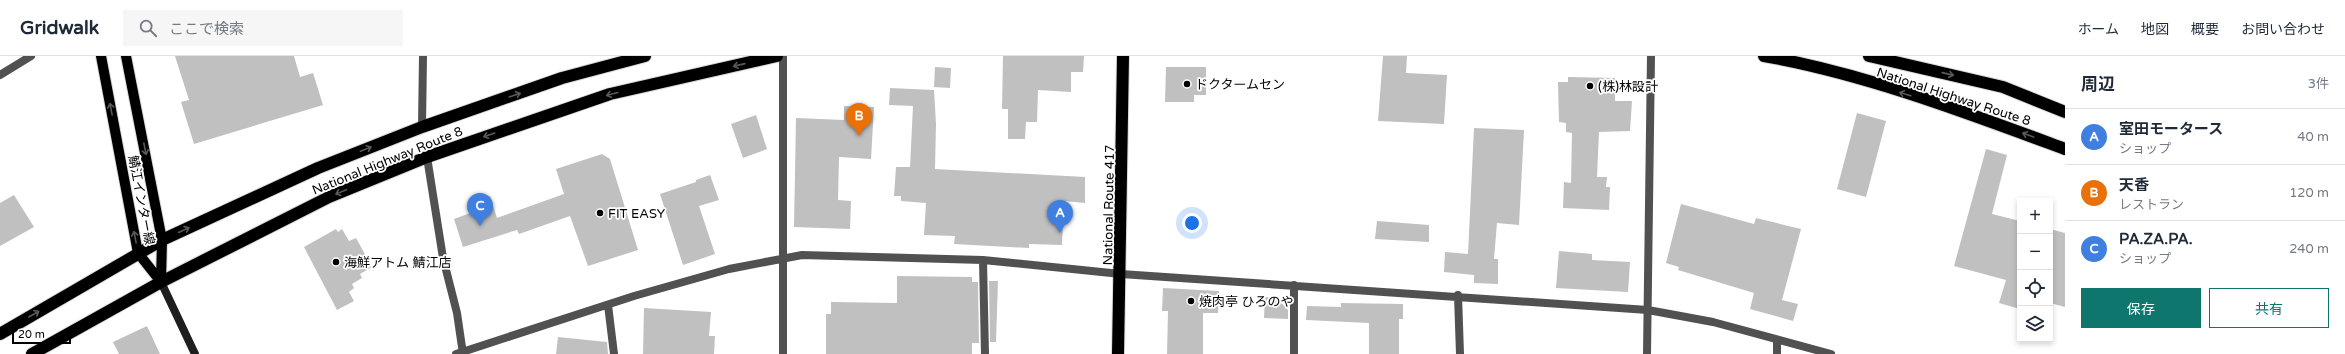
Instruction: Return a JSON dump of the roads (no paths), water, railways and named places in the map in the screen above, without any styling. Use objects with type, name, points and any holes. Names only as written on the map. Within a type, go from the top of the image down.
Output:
[{"type":"highway","name":"National Highway Route 8","points":[[0,334],[162,240],[318,168],[422,127],[562,78],[645,56]]},
{"type":"highway","name":"National Highway Route 8","points":[[32,354],[161,282],[329,197],[427,157],[610,94],[777,56]]},
{"type":"highway","name":"National Route 417","points":[[1118,354],[1121,274],[1123,56]]},
{"type":"highway","name":"National Highway Route 8","points":[[1764,56],[1802,63],[1958,109],[2065,149]]},
{"type":"highway","name":"National Highway Route 8","points":[[1869,56],[2003,87],[2065,112]]},
{"type":"main road","name":"鯖江インター線","points":[[101,56],[138,253],[161,282]]},
{"type":"main road","name":"鯖江インター線","points":[[126,56],[162,240],[161,282]]},
{"type":"street","points":[[0,75],[31,56]]},
{"type":"street","points":[[422,127],[423,56]]},
{"type":"street","points":[[783,56],[781,259],[783,354]]},
{"type":"street","points":[[1648,354],[1651,56]]},
{"type":"street","points":[[427,157],[443,258],[457,313],[461,353],[608,306],[634,296],[729,269],[802,255],[983,260],[1121,274],[1458,295],[1648,310],[1713,322],[1777,341],[1831,354]]},
{"type":"street","points":[[983,260],[985,354]]},
{"type":"street","points":[[161,282],[195,354]]},
{"type":"street","points":[[1294,285],[1294,354]]},
{"type":"street","points":[[1458,295],[1460,354]]},
{"type":"street","points":[[608,306],[614,354]]},
{"type":"street","points":[[1777,341],[1777,354]]},
{"type":"place","name":"ドクタームセン","points":[[1187,84]]},
{"type":"place","name":"(株)林設計","points":[[1590,86]]},
{"type":"place","name":"天香","points":[[859,136]]},
{"type":"place","name":"FIT EASY","points":[[600,213]]},
{"type":"place","name":"PA.ZA.PA.","points":[[480,226]]},
{"type":"place","name":"室田モータース","points":[[1060,233]]},
{"type":"place","name":"海鮮アトム 鯖江店","points":[[336,262]]},
{"type":"place","name":"焼肉亭 ひろのや","points":[[1191,301]]}]
